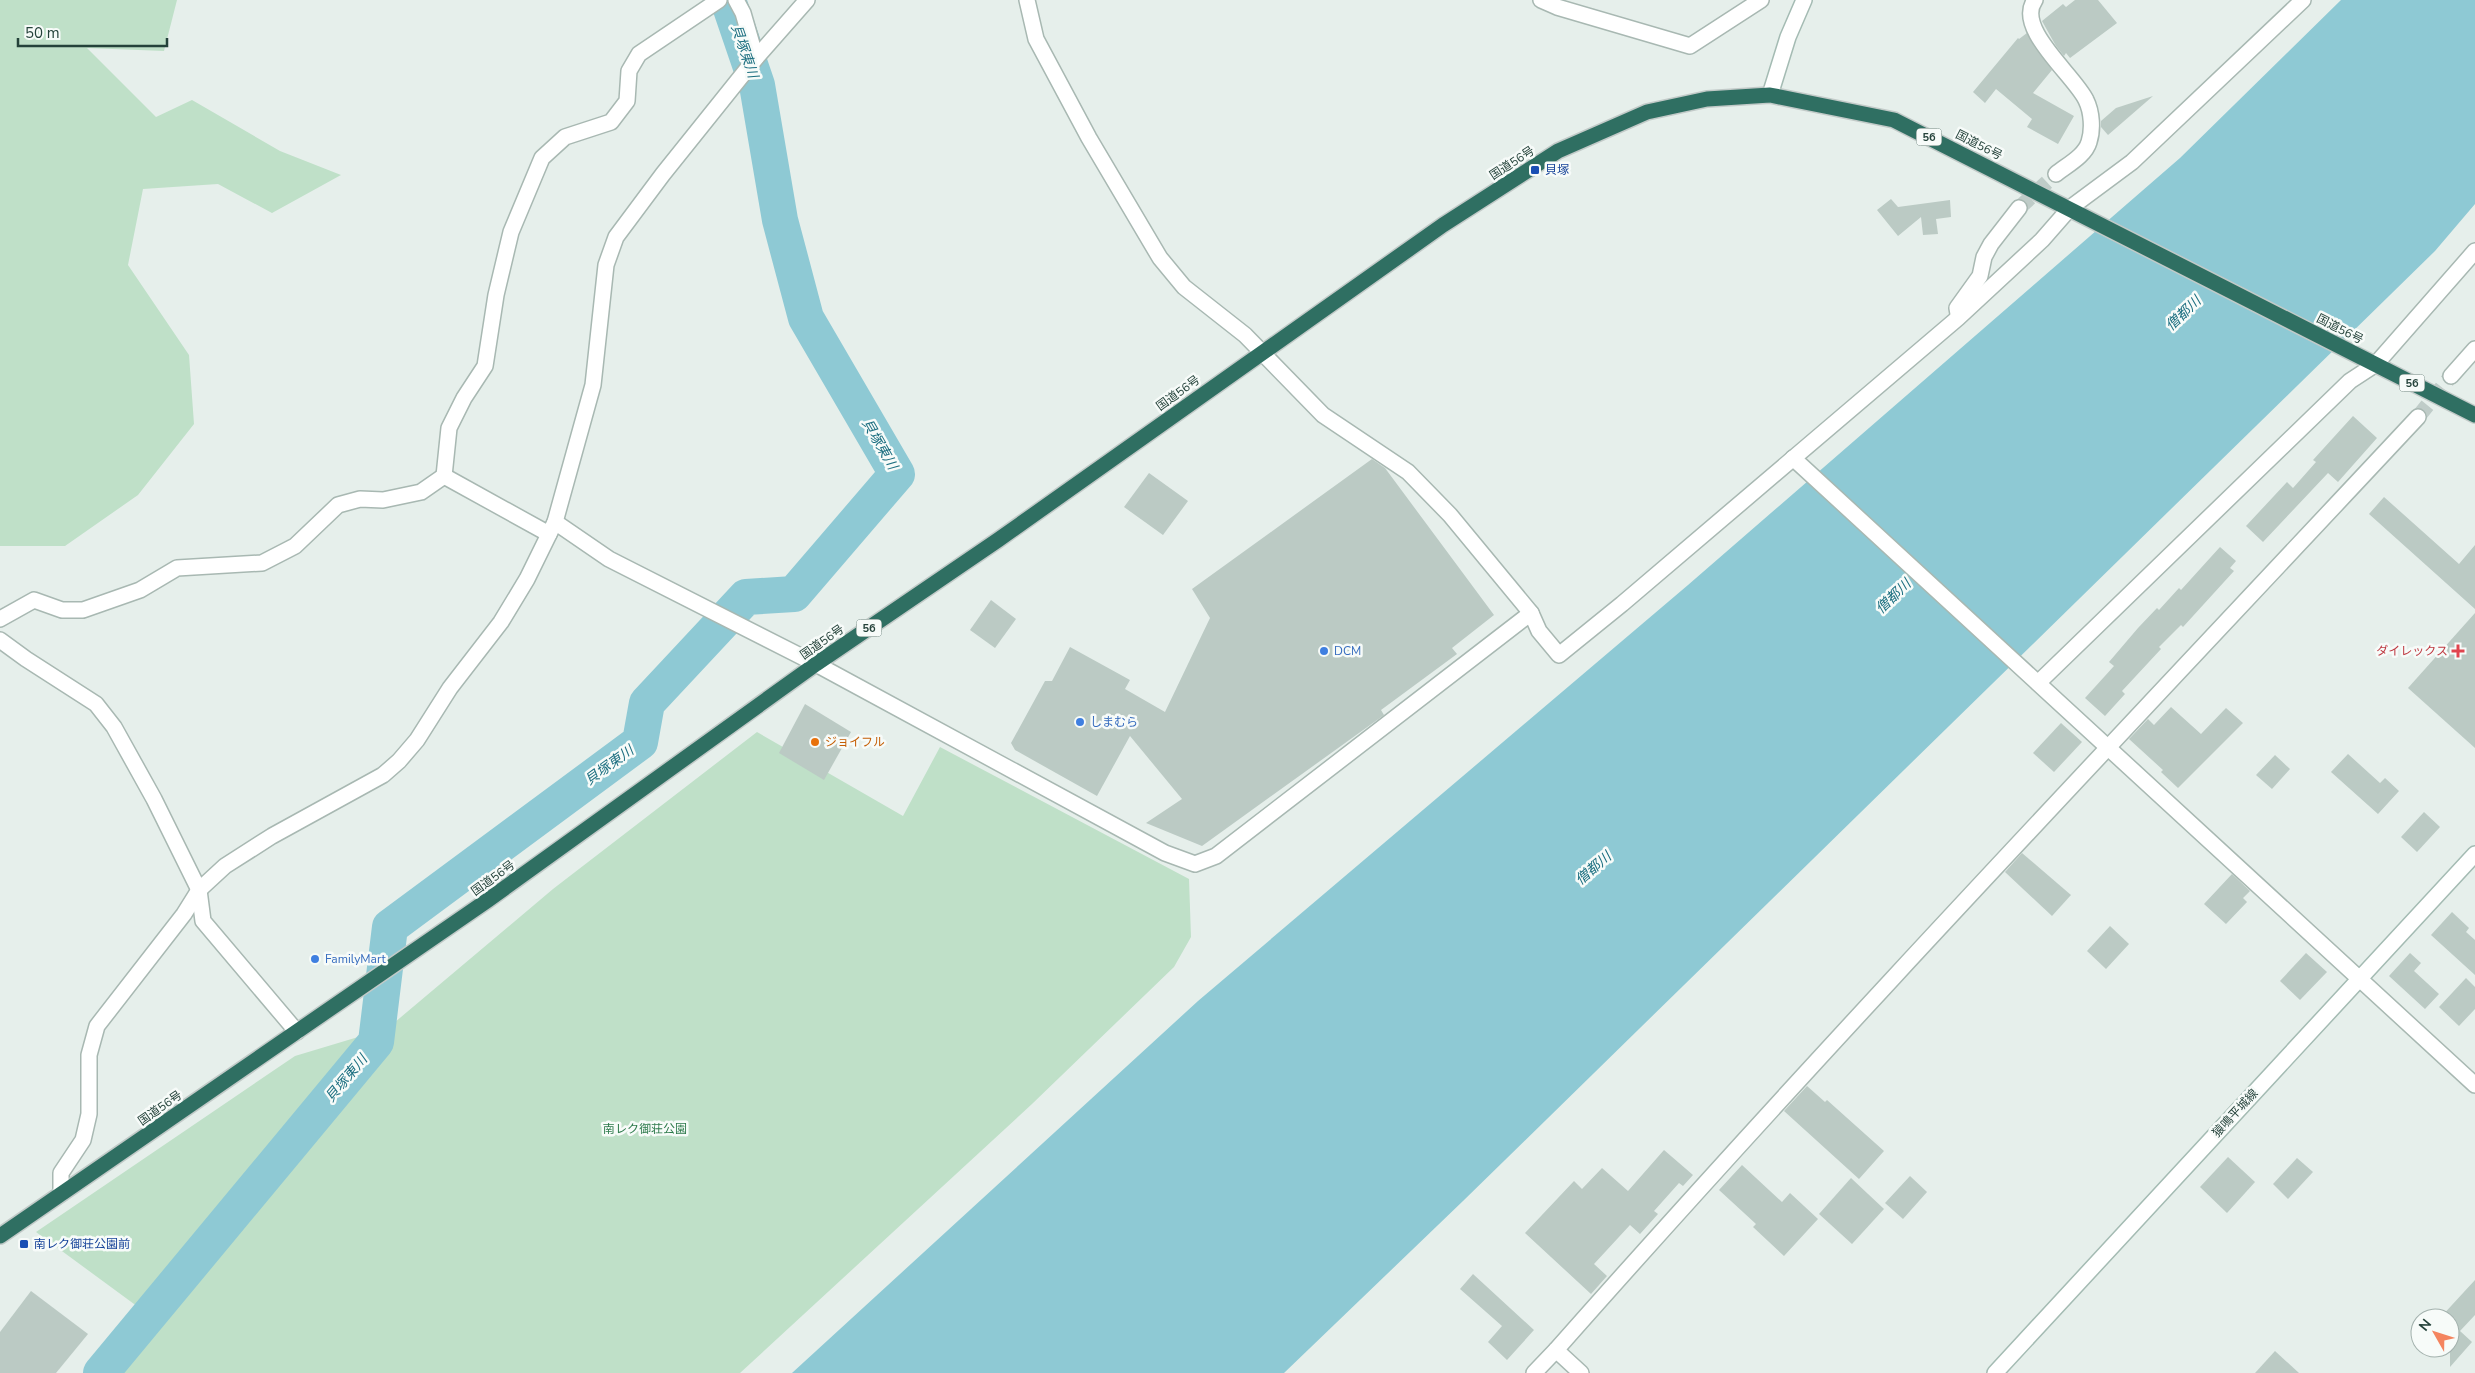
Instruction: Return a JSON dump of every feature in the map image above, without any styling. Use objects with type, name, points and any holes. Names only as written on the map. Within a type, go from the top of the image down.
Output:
[{"type":"highway","name":"国道56号","points":[[0,1236],[480,905],[816,664],[998,540],[1443,225],[1558,151],[1647,112],[1707,98],[1770,95],[1894,120],[2475,415]]},
{"type":"street","points":[[0,620],[34,600],[62,610],[83,610],[140,590],[177,568],[262,563],[294,546],[338,505],[360,500],[383,500],[421,492],[444,476],[449,428],[464,398],[485,366],[496,295],[510,232],[542,158],[565,138],[611,122],[626,101],[629,71],[639,54],[719,0]]},
{"type":"street","points":[[736,0],[743,13],[756,58]]},
{"type":"street","points":[[61,1194],[61,1174],[83,1140],[89,1114],[89,1055],[97,1026],[184,914],[199,890],[225,866],[272,836],[383,775],[399,762],[418,740],[450,688],[501,622],[527,578],[552,528],[593,385],[606,265],[616,237],[663,174],[756,58],[807,0]]},
{"type":"street","points":[[1027,0],[1031,9],[1036,40],[1089,138],[1160,258],[1184,287],[1262,352],[1322,415],[1408,472],[1450,515],[1531,613],[1539,631],[1558,655],[1797,463],[1958,318],[2074,210],[2132,162],[2303,0]]},
{"type":"street","points":[[1541,0],[1557,7],[1690,46],[1761,0]]},
{"type":"street","points":[[1770,95],[1788,37],[1804,0]]},
{"type":"street","points":[[2035,0],[2030,16],[2035,32],[2086,100],[2092,118],[2089,143],[2080,155],[2056,174]]},
{"type":"street","points":[[1958,318],[1958,308],[1980,276],[1984,257],[2019,208]]},
{"type":"street","points":[[2033,679],[2350,381],[2376,364],[2475,251]]},
{"type":"street","points":[[2451,376],[2475,349]]},
{"type":"street","points":[[1534,1373],[1706,1181],[2418,417]]},
{"type":"street","points":[[1797,463],[2475,1085]]},
{"type":"street","points":[[444,476],[552,528],[816,664],[1165,853],[1195,864],[1216,856],[1531,613]]},
{"type":"street","points":[[0,640],[26,660],[96,704],[114,727],[154,799],[199,890],[203,921],[297,1032]]},
{"type":"street","name":"猿鳴平城線","points":[[1995,1373],[2475,854]]},
{"type":"street","points":[[1556,1350],[1581,1373]]},
{"type":"green space","points":[[0,0],[177,0],[164,51],[87,48],[156,117],[192,100],[280,151],[341,175],[272,213],[218,184],[143,189],[128,265],[189,355],[194,424],[138,495],[65,546],[0,546]]},
{"type":"green space","name":"南レク御荘公園","points":[[757,732],[903,816],[940,747],[1189,879],[1191,937],[1174,967],[1032,1104],[740,1373],[101,1373],[149,1315],[36,1232],[295,1056],[388,1028],[553,889]]},
{"type":"water","name":"僧都川","points":[[2341,0],[2475,0],[2475,204],[2435,251],[1463,1201],[1284,1373],[792,1373],[1198,1001],[1688,585],[2180,158]]},
{"type":"building","points":[[2075,0],[2098,0],[2117,23],[2070,58],[2066,53],[2064,56],[2056,46],[2042,21],[2063,4],[2066,7]]},
{"type":"building","points":[[2027,33],[2052,70],[2033,93],[2074,116],[2058,144],[2027,127],[2032,119],[1996,89],[1985,103],[1973,92],[2018,38]]},
{"type":"building","points":[[2153,96],[2108,135],[2101,127],[2101,121],[2116,108]]},
{"type":"building","points":[[1891,199],[1898,207],[1950,200],[1951,217],[1936,219],[1938,234],[1923,235],[1921,217],[1898,236],[1877,210]]},
{"type":"building","points":[[2353,416],[2377,438],[2338,482],[2328,473],[2263,542],[2246,526],[2287,482],[2293,488],[2316,462],[2313,460]]},
{"type":"building","name":"DCM","points":[[1372,459],[1385,468],[1494,615],[1452,648],[1457,654],[1381,710],[1384,715],[1202,846],[1146,823],[1182,799],[1130,736],[1097,796],[1015,750],[1011,743],[1045,681],[1052,681],[1070,647],[1130,680],[1125,689],[1165,712],[1210,618],[1192,589]]},
{"type":"building","points":[[1149,473],[1188,501],[1163,535],[1124,507]]},
{"type":"building","points":[[2384,497],[2459,564],[2475,545],[2475,609],[2369,514]]},
{"type":"building","points":[[2220,547],[2236,561],[2230,568],[2234,571],[2183,627],[2181,625],[2159,647],[2161,649],[2122,691],[2125,694],[2105,716],[2085,698],[2114,666],[2109,662],[2157,608],[2159,610],[2179,588],[2181,590]]},
{"type":"building","points":[[991,600],[1016,619],[995,648],[970,630]]},
{"type":"building","name":"ダイレックス","points":[[2475,613],[2475,748],[2408,688]]},
{"type":"building","name":"ジョイフル","points":[[805,704],[851,732],[824,780],[779,753]]},
{"type":"building","points":[[2171,707],[2201,734],[2226,708],[2243,723],[2178,788],[2161,772],[2163,770],[2129,739],[2148,719],[2154,725]]},
{"type":"building","points":[[2061,723],[2082,742],[2054,772],[2033,753]]},
{"type":"building","points":[[2348,754],[2380,783],[2385,778],[2399,791],[2378,814],[2331,772]]},
{"type":"building","points":[[2275,755],[2290,769],[2272,789],[2256,775]]},
{"type":"building","points":[[2424,812],[2440,827],[2417,852],[2401,837]]},
{"type":"building","points":[[2022,853],[2071,895],[2052,916],[2005,872]]},
{"type":"building","points":[[2232,874],[2250,891],[2243,898],[2247,902],[2226,924],[2204,904]]},
{"type":"building","points":[[2452,912],[2469,928],[2466,932],[2475,940],[2475,975],[2431,935]]},
{"type":"building","points":[[2110,926],[2129,944],[2106,969],[2087,951]]},
{"type":"building","points":[[2306,953],[2327,972],[2300,1000],[2280,981]]},
{"type":"building","points":[[2410,953],[2421,963],[2414,971],[2439,994],[2425,1009],[2389,976]]},
{"type":"building","points":[[2466,978],[2475,987],[2475,1009],[2459,1026],[2439,1007]]},
{"type":"building","points":[[1807,1086],[1825,1102],[1827,1100],[1884,1151],[1859,1179],[1784,1111]]},
{"type":"building","points":[[1664,1150],[1693,1175],[1683,1186],[1679,1183],[1654,1211],[1658,1214],[1640,1234],[1630,1225],[1594,1264],[1607,1276],[1591,1294],[1525,1233],[1574,1181],[1582,1189],[1602,1168],[1628,1191]]},
{"type":"building","points":[[2228,1157],[2255,1182],[2227,1213],[2200,1187]]},
{"type":"building","points":[[2297,1158],[2313,1172],[2288,1199],[2273,1184]]},
{"type":"building","points":[[1742,1165],[1782,1202],[1790,1193],[1818,1219],[1784,1256],[1753,1227],[1756,1224],[1719,1190]]},
{"type":"building","points":[[1910,1176],[1927,1192],[1903,1219],[1885,1203]]},
{"type":"building","points":[[1851,1178],[1884,1209],[1852,1244],[1819,1214]]},
{"type":"building","points":[[1473,1274],[1534,1330],[1507,1360],[1488,1342],[1502,1326],[1460,1289]]},
{"type":"building","points":[[2475,1280],[2475,1315],[2460,1331],[2460,1308],[2449,1308]]},
{"type":"building","points":[[31,1291],[88,1334],[56,1373],[0,1373],[0,1332]]},
{"type":"building","points":[[2460,1331],[2472,1342],[2460,1356]]},
{"type":"building","points":[[2275,1351],[2299,1373],[2255,1373]]},
{"type":"building","points":[[2450,1358],[2458,1358],[2450,1367]]},
{"type":"waterway","name":"貝塚東川","points":[[101,1373],[376,1042],[390,927],[640,742],[647,703],[746,597],[794,594],[897,474],[806,318],[780,220],[757,85],[728,0]]},
{"type":"tunnel","points":[[2019,208],[2056,174]]},
{"type":"tunnel","points":[[2418,417],[2451,376]]},
{"type":"place","name":"貝塚","points":[[1535,170]]},
{"type":"place","name":"DCM","points":[[1324,651]]},
{"type":"place","name":"ダイレックス","points":[[2458,651]]},
{"type":"place","name":"しまむら","points":[[1080,722]]},
{"type":"place","name":"ジョイフル","points":[[815,742]]},
{"type":"place","name":"FamilyMart","points":[[315,959]]},
{"type":"place","name":"南レク御荘公園前","points":[[24,1244]]}]
